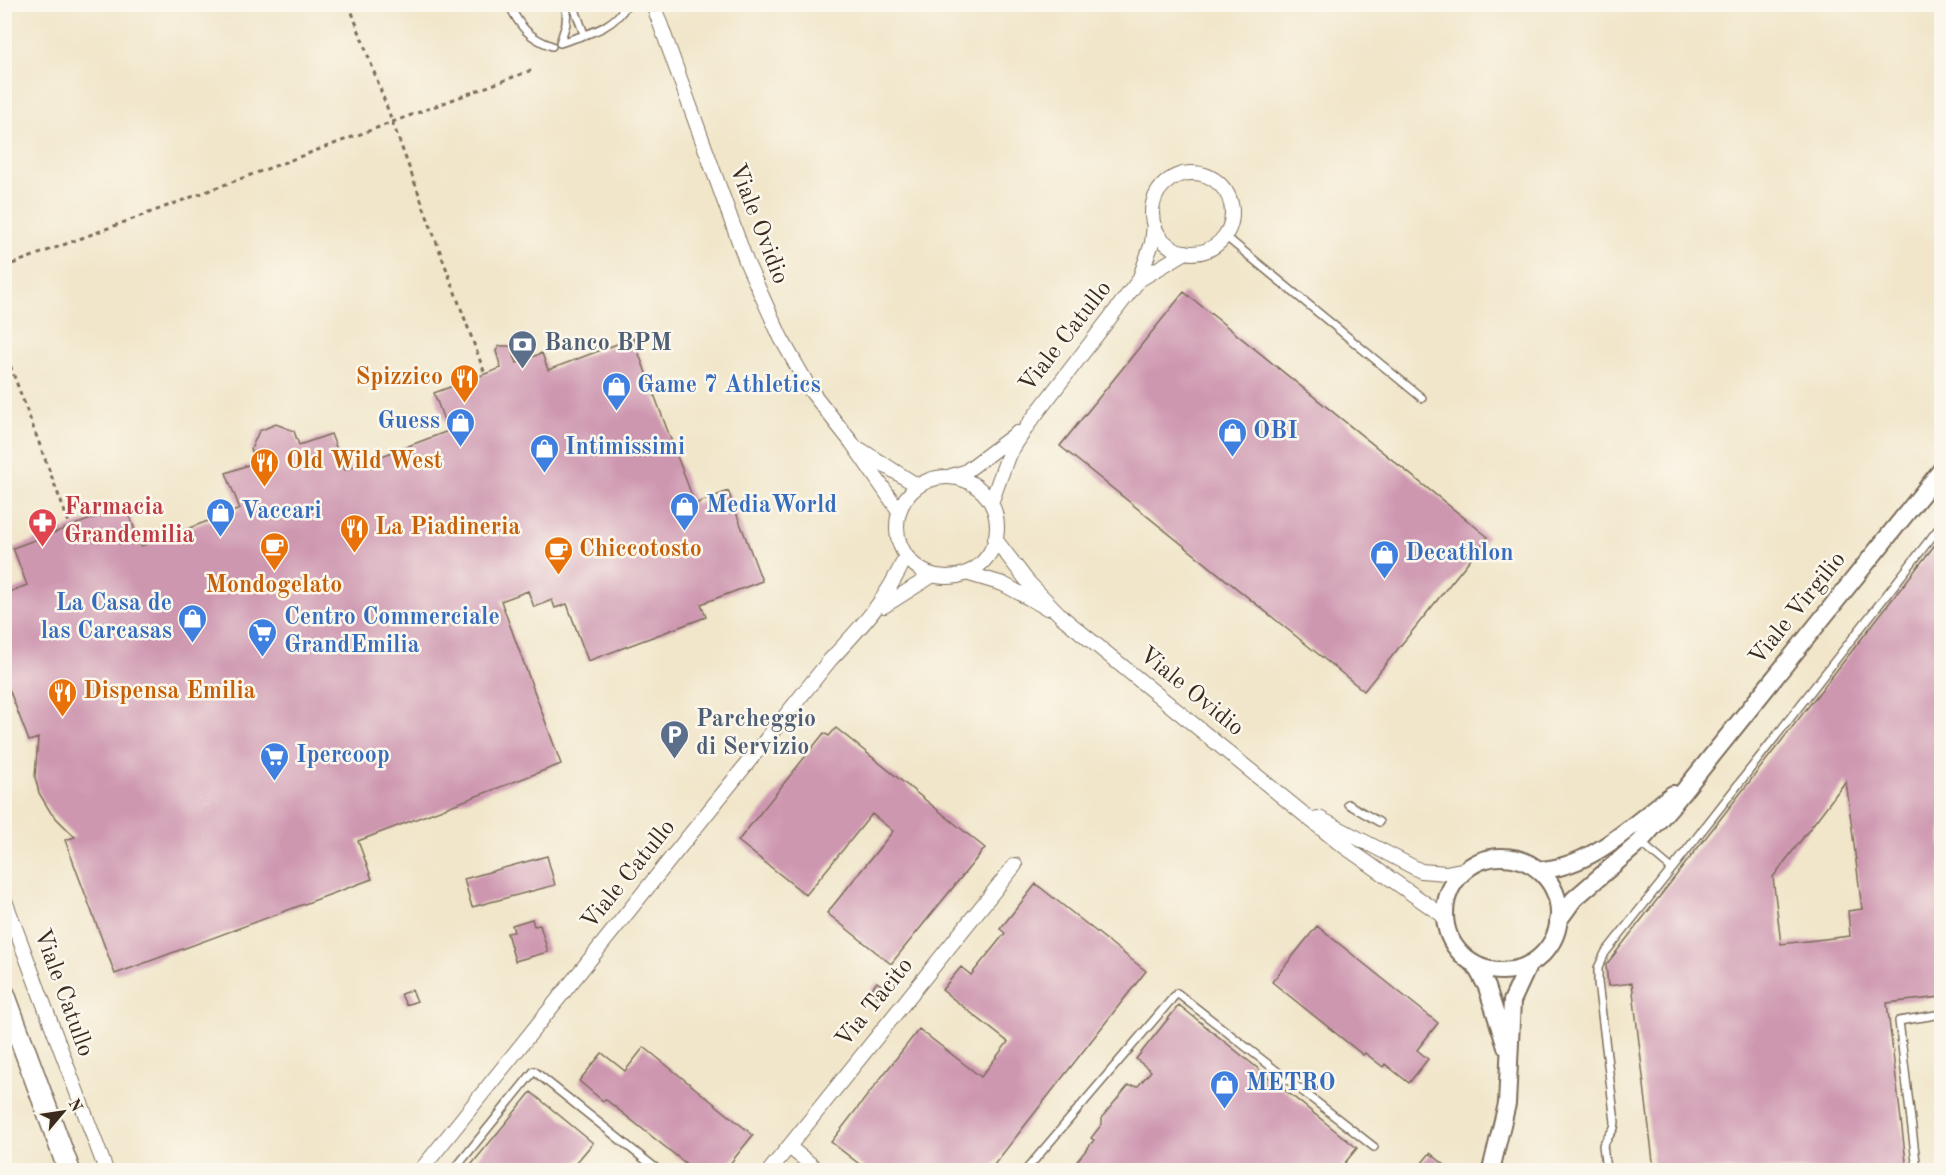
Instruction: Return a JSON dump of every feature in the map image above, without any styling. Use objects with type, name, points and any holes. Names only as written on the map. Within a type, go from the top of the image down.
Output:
[{"type":"main road","points":[[4,994],[69,1170]]},
{"type":"street","name":"Viale Ovidio","points":[[653,4],[746,261],[765,304],[811,391],[852,443],[899,511]]},
{"type":"street","name":"Viale Catullo","points":[[991,503],[1008,456],[1030,422],[1139,280],[1152,243],[1153,205],[1161,187],[1178,175],[1198,173],[1216,181],[1229,197],[1232,217],[1225,236],[1212,248],[1186,252],[1139,280]]},
{"type":"street","points":[[1154,225],[1166,243],[1186,252]]},
{"type":"street","name":"Viale Catullo","points":[[949,477],[965,472],[989,456],[1030,422]]},
{"type":"street","name":"Viale Ovidio","points":[[852,443],[918,486]]},
{"type":"street","name":"Viale Virgilio","points":[[1558,921],[1582,891],[1640,842],[1941,471]]},
{"type":"street","points":[[949,477],[973,484],[991,503],[996,521],[995,539],[980,565],[966,573],[950,577],[933,575],[918,568],[906,556],[899,542],[897,527],[899,511],[906,497],[918,486],[933,479],[949,477]]},
{"type":"street","name":"Viale Ovidio","points":[[995,539],[1028,582],[1062,617],[1380,874],[1445,917]]},
{"type":"street","name":"Viale Catullo","points":[[421,1170],[830,660],[877,610],[891,589],[906,556]]},
{"type":"street","name":"Viale Ovidio","points":[[966,573],[1003,584],[1062,617]]},
{"type":"street","name":"Viale Catullo","points":[[877,610],[933,575]]},
{"type":"street","name":"Viale Virgilio","points":[[1539,870],[1556,869],[1576,863],[1595,852],[1693,779]]},
{"type":"street","name":"Viale Ovidio","points":[[1291,802],[1410,867],[1439,872],[1466,869]]},
{"type":"street","points":[[1491,1170],[1507,1104],[1509,1065],[1512,1001],[1529,964],[1549,946],[1558,921],[1555,893],[1539,870],[1521,860],[1502,857],[1483,860],[1466,869],[1449,891],[1445,917],[1454,945],[1475,965],[1496,1011],[1509,1065]]},
{"type":"street","name":"Via Tacito","points":[[770,1170],[1015,865]]},
{"type":"street","name":"Viale Catullo","points":[[4,898],[106,1170]]},
{"type":"street","points":[[1475,965],[1502,971],[1529,964]]},
{"type":"street","points":[[789,1147],[818,1170]]},
{"type":"lane","points":[[509,4],[521,28],[531,37],[552,46]]},
{"type":"lane","points":[[567,4],[566,24],[560,43],[619,18],[627,4]]},
{"type":"lane","points":[[573,4],[584,34]]},
{"type":"lane","points":[[1225,236],[1422,398]]},
{"type":"lane","points":[[1588,1170],[1605,1170],[1603,1145],[1614,1128],[1598,968],[1605,953],[1941,524]]},
{"type":"lane","points":[[1348,804],[1379,822]]},
{"type":"lane","points":[[1640,842],[1672,869]]},
{"type":"lane","points":[[1026,1170],[1177,993],[1374,1147]]},
{"type":"lane","points":[[1917,1170],[1899,1021],[1941,1014]]},
{"type":"lane","points":[[454,1170],[534,1071],[658,1170]]},
{"type":"path","points":[[349,4],[485,374]]},
{"type":"path","points":[[4,267],[532,70]]},
{"type":"path","points":[[4,349],[70,526]]},
{"type":"building","name":"OBI","points":[[1184,292],[1488,537],[1364,691],[1060,446]]},
{"type":"building","name":"Centro Commerciale GrandEmilia","points":[[633,338],[695,504],[728,491],[762,581],[701,604],[706,617],[588,661],[567,604],[555,608],[552,600],[534,607],[528,591],[501,601],[561,764],[358,841],[372,879],[115,974],[65,840],[75,837],[51,813],[39,793],[35,777],[38,738],[29,741],[4,676],[4,594],[27,585],[13,548],[126,506],[141,546],[240,509],[226,473],[256,462],[251,449],[259,431],[276,424],[294,431],[299,445],[331,434],[345,470],[448,431],[434,393],[501,368],[496,351],[499,346],[510,346],[517,363],[542,353],[548,370]]},
{"type":"building","points":[[1941,537],[1941,997],[1887,1003],[1907,1170],[1654,1170],[1632,983],[1608,986],[1606,965]],"holes":[[[1846,781],[1862,909],[1848,911],[1850,936],[1781,944],[1773,877]]]},
{"type":"building","points":[[836,728],[985,848],[891,964],[827,913],[893,831],[872,814],[806,895],[738,841],[824,733],[829,736]]},
{"type":"building","points":[[547,856],[555,885],[472,907],[464,879]]},
{"type":"building","points":[[1036,884],[1146,971],[990,1170],[867,1170],[831,1142],[919,1029],[981,1077],[1008,1042],[942,990],[961,967],[971,975],[1005,933],[1000,929]]},
{"type":"building","points":[[532,919],[534,926],[540,925],[548,952],[515,961],[507,933],[514,932],[512,925]]},
{"type":"building","points":[[1317,926],[1438,1023],[1417,1050],[1428,1059],[1409,1083],[1385,1064],[1383,1067],[1365,1053],[1363,1055],[1272,982]]},
{"type":"building","points":[[877,982],[888,990],[881,999],[870,991]]},
{"type":"building","points":[[412,990],[417,1001],[406,1005],[401,994]]},
{"type":"building","name":"METRO","points":[[1179,1005],[1357,1148],[1339,1170],[1070,1170],[1094,1140],[1091,1138],[1102,1124],[1102,1117],[1128,1086],[1138,1086],[1151,1071],[1136,1059]]},
{"type":"building","points":[[644,1047],[753,1135],[725,1170],[694,1170],[579,1081],[602,1053],[625,1071]]},
{"type":"building","points":[[531,1092],[593,1143],[570,1170],[467,1170]]},
{"type":"building","points":[[1430,1153],[1451,1170],[1429,1170],[1421,1164]]},
{"type":"place","name":"Banco BPM","points":[[523,370]]},
{"type":"place","name":"Spizzico","points":[[464,404]]},
{"type":"place","name":"Game 7 Athletics","points":[[616,412]]},
{"type":"place","name":"Guess","points":[[461,448]]},
{"type":"place","name":"OBI","points":[[1232,458]]},
{"type":"place","name":"Intimissimi","points":[[544,474]]},
{"type":"place","name":"Old Wild West","points":[[265,488]]},
{"type":"place","name":"MediaWorld","points":[[685,532]]},
{"type":"place","name":"Vaccari","points":[[220,538]]},
{"type":"place","name":"Farmacia Grandemilia","points":[[43,548]]},
{"type":"place","name":"La Piadineria","points":[[354,554]]},
{"type":"place","name":"Mondogelato","points":[[274,572]]},
{"type":"place","name":"Chiccotosto","points":[[558,576]]},
{"type":"place","name":"Decathlon","points":[[1384,580]]},
{"type":"place","name":"La Casa de las Carcasas","points":[[193,644]]},
{"type":"place","name":"Centro Commerciale GrandEmilia","points":[[263,658]]},
{"type":"place","name":"Dispensa Emilia","points":[[62,718]]},
{"type":"place","name":"Parcheggio di Servizio","points":[[675,760]]},
{"type":"place","name":"Ipercoop","points":[[275,782]]},
{"type":"place","name":"METRO","points":[[1225,1110]]}]
